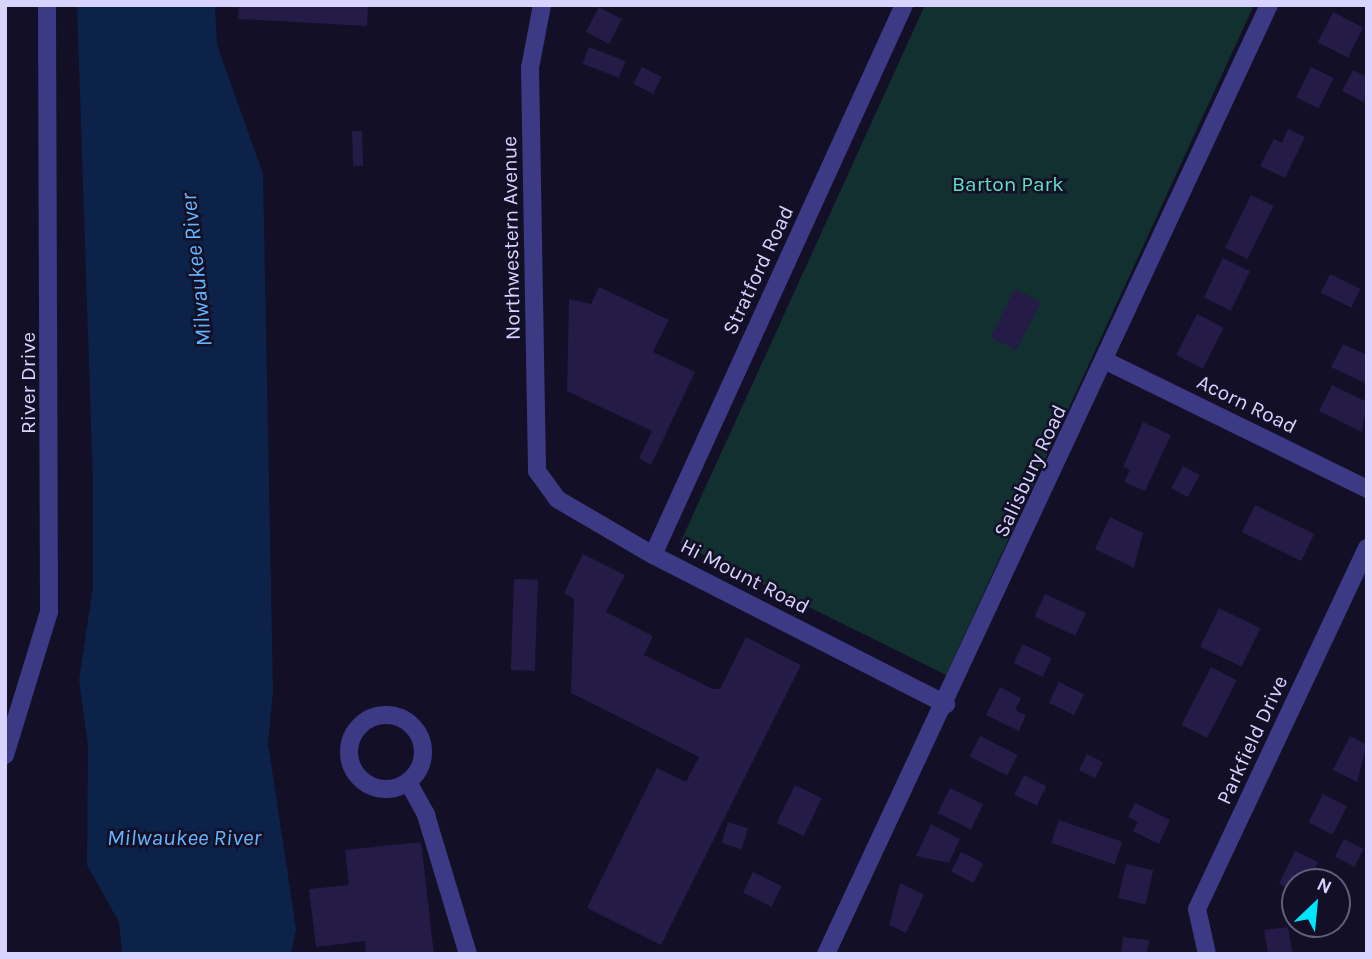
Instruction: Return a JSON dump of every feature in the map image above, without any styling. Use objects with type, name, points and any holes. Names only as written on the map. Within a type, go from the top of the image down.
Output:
[{"type":"street","name":"River Drive","points":[[5,755],[49,612],[47,5]]},
{"type":"street","name":"Northwestern Avenue","points":[[537,471],[530,68],[542,5]]},
{"type":"street","name":"Stratford Road","points":[[653,555],[904,5]]},
{"type":"street","name":"Salisbury Road","points":[[826,954],[946,704],[1269,5]]},
{"type":"street","name":"Acorn Road","points":[[1106,361],[1367,489]]},
{"type":"street","name":"Hi Mount Road","points":[[537,471],[557,499],[653,555],[946,704]]},
{"type":"street","name":"Parkfield Drive","points":[[1207,954],[1197,909],[1367,548]]},
{"type":"street","points":[[389,715],[420,736],[422,761],[408,782],[386,789],[356,774],[351,740],[364,722],[389,715]]},
{"type":"street","points":[[408,782],[426,815],[468,954]]},
{"type":"green space","name":"Barton Park","points":[[925,5],[1254,5],[946,675],[680,543]]},
{"type":"water","name":"Milwaukee River","points":[[77,5],[215,5],[217,45],[263,174],[273,691],[268,743],[296,929],[291,954],[122,954],[119,922],[87,865],[88,746],[79,680],[93,587],[93,485]]},
{"type":"building","points":[[239,5],[368,5],[367,26],[238,19]]},
{"type":"building","points":[[599,7],[622,19],[609,44],[586,32]]},
{"type":"building","points":[[1333,12],[1363,27],[1348,58],[1318,42]]},
{"type":"building","points":[[589,47],[625,61],[619,78],[583,64]]},
{"type":"building","points":[[642,67],[662,77],[653,94],[633,84]]},
{"type":"building","points":[[1311,67],[1333,78],[1319,109],[1296,98]]},
{"type":"building","points":[[1353,70],[1367,77],[1364,102],[1342,91]]},
{"type":"building","points":[[1288,129],[1305,137],[1285,178],[1260,166],[1274,139],[1282,143]]},
{"type":"building","points":[[352,131],[362,131],[363,166],[353,166]]},
{"type":"building","points":[[1251,195],[1273,206],[1248,259],[1225,248]]},
{"type":"building","points":[[1223,258],[1250,271],[1231,311],[1204,298]]},
{"type":"building","points":[[1330,274],[1361,289],[1351,308],[1321,293]]},
{"type":"building","points":[[599,287],[669,320],[653,352],[695,372],[651,465],[639,458],[652,431],[567,391],[569,299],[591,304]]},
{"type":"building","points":[[1015,289],[1041,302],[1016,350],[990,337]]},
{"type":"building","points":[[1197,314],[1224,328],[1203,369],[1176,355]]},
{"type":"building","points":[[1343,344],[1367,355],[1367,384],[1331,367]]},
{"type":"building","points":[[1332,385],[1367,402],[1362,432],[1319,411]]},
{"type":"building","points":[[1143,422],[1171,435],[1145,491],[1124,482],[1130,470],[1123,467]]},
{"type":"building","points":[[1183,466],[1200,475],[1188,497],[1171,488]]},
{"type":"building","points":[[1255,505],[1314,534],[1301,561],[1242,532]]},
{"type":"building","points":[[1110,517],[1143,533],[1134,568],[1095,549]]},
{"type":"building","points":[[583,554],[625,575],[606,612],[653,636],[644,655],[713,689],[720,689],[746,637],[801,665],[661,945],[587,908],[657,768],[686,782],[699,757],[571,693],[574,599],[564,593]]},
{"type":"building","points":[[514,579],[538,580],[535,671],[511,670]]},
{"type":"building","points":[[1045,594],[1086,613],[1075,636],[1034,617]]},
{"type":"building","points":[[1219,608],[1260,628],[1241,667],[1200,647]]},
{"type":"building","points":[[1023,644],[1052,658],[1043,677],[1014,663]]},
{"type":"building","points":[[1211,667],[1237,680],[1207,738],[1181,725]]},
{"type":"building","points":[[1059,682],[1084,694],[1074,715],[1049,703]]},
{"type":"building","points":[[1000,687],[1021,698],[1015,710],[1026,715],[1019,731],[986,715]]},
{"type":"building","points":[[980,736],[1017,755],[1007,776],[970,756]]},
{"type":"building","points":[[1350,736],[1367,745],[1357,782],[1333,770]]},
{"type":"building","points":[[1087,754],[1103,762],[1095,778],[1079,770]]},
{"type":"building","points":[[1024,775],[1046,786],[1037,806],[1014,795]]},
{"type":"building","points":[[795,785],[822,798],[804,836],[777,823]]},
{"type":"building","points":[[950,788],[983,804],[971,829],[938,813]]},
{"type":"building","points":[[1323,794],[1347,806],[1333,835],[1308,823]]},
{"type":"building","points":[[1135,803],[1170,820],[1159,844],[1133,831],[1138,822],[1128,817]]},
{"type":"building","points":[[1059,820],[1122,842],[1115,865],[1051,843]]},
{"type":"building","points":[[728,822],[748,828],[742,849],[722,843]]},
{"type":"building","points":[[931,824],[960,839],[949,863],[916,856]]},
{"type":"building","points":[[1344,839],[1364,849],[1355,867],[1335,857]]},
{"type":"building","points":[[421,842],[434,954],[366,954],[365,941],[316,947],[309,889],[349,885],[345,850]]},
{"type":"building","points":[[1295,851],[1318,862],[1315,868],[1287,868]]},
{"type":"building","points":[[961,852],[983,863],[973,883],[951,872]]},
{"type":"building","points":[[1126,864],[1153,870],[1145,904],[1118,898]]},
{"type":"building","points":[[753,872],[782,886],[772,907],[743,893]]},
{"type":"building","points":[[900,883],[924,895],[906,933],[889,925]]},
{"type":"building","points":[[1281,928],[1281,938],[1290,938],[1293,954],[1268,954],[1264,930]]},
{"type":"building","points":[[1123,937],[1149,940],[1147,954],[1121,954]]}]
